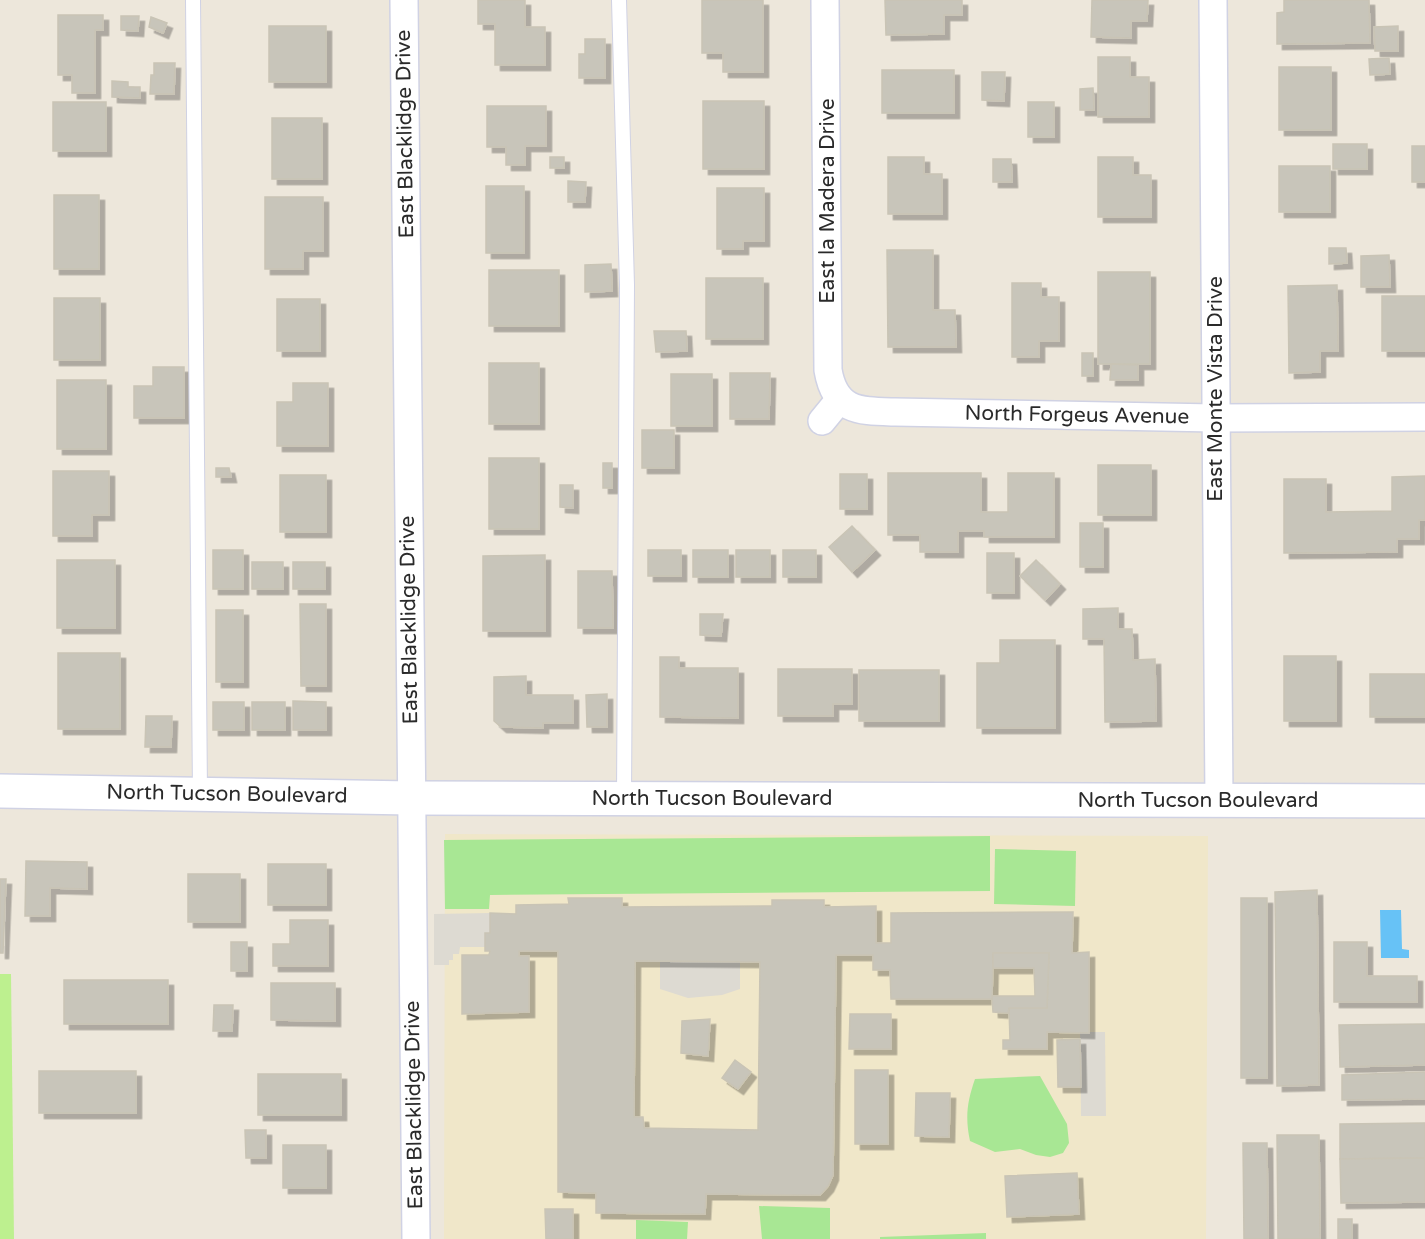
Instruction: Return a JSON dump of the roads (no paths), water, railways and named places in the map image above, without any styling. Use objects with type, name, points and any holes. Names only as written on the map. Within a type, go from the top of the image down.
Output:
[{"type":"main road","name":"North Tucson Boulevard","points":[[0,790],[411,798],[624,798],[1219,789],[1425,801]]},
{"type":"street","name":"East Blacklidge Drive","points":[[404,0],[416,1239]]},
{"type":"street","name":"East la Madera Drive","points":[[825,0],[828,370],[830,383],[840,399]]},
{"type":"street","name":"East Monte Vista Drive","points":[[1213,0],[1219,789]]},
{"type":"street","name":"North Forgeus Avenue","points":[[840,399],[851,408],[873,411],[1215,418],[1425,417]]},
{"type":"street","points":[[822,421],[840,399]]},
{"type":"lane","points":[[193,0],[200,794]]},
{"type":"lane","points":[[619,0],[627,285],[624,798]]},
{"type":"water","points":[[1380,910],[1401,910],[1402,949],[1409,950],[1409,958],[1381,958]]}]
